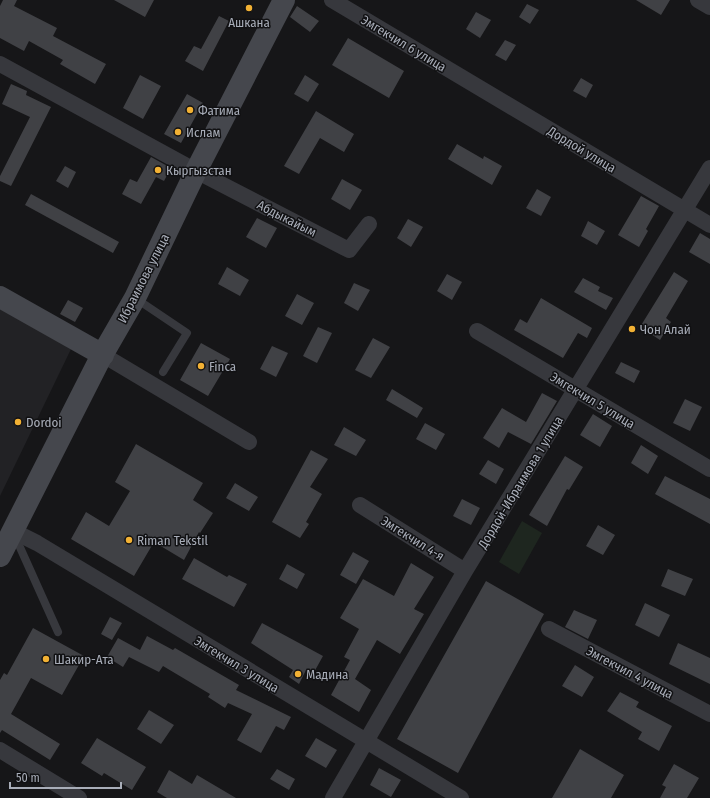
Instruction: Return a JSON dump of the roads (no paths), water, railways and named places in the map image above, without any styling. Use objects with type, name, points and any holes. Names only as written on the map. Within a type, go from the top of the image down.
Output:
[{"type":"main road","name":"Ибраимова улица","points":[[0,556],[103,355],[134,298],[196,171],[284,0]]},
{"type":"main road","points":[[0,297],[103,355]]},
{"type":"street","name":"Эмгекчил 6 улица","points":[[332,0],[455,73]]},
{"type":"street","points":[[698,0],[710,7]]},
{"type":"street","points":[[0,64],[196,171]]},
{"type":"street","name":"Дордой улица","points":[[455,73],[710,225]]},
{"type":"street","name":"Дордой-Ибраимова 1 улица","points":[[333,798],[466,571],[710,168]]},
{"type":"street","name":"Абдыкайым","points":[[196,171],[349,250],[369,224]]},
{"type":"street","name":"Эмгекчил 5 улица","points":[[477,331],[710,469]]},
{"type":"street","points":[[103,355],[249,442]]},
{"type":"street","name":"Эмгекчил 4-я","points":[[360,505],[466,571]]},
{"type":"street","name":"Эмгекчил 3 улица","points":[[13,532],[37,543],[365,742],[461,798]]},
{"type":"street","name":"Эмгекчил 4 улица","points":[[549,629],[710,714]]},
{"type":"street","points":[[0,750],[80,798]]},
{"type":"lane","points":[[134,298],[187,333],[163,372]]},
{"type":"lane","points":[[13,532],[58,632]]},
{"type":"place","name":"Ашкана","points":[[249,8]]},
{"type":"place","name":"Фатима","points":[[190,110]]},
{"type":"place","name":"Ислам","points":[[178,132]]},
{"type":"place","name":"Кыргызстан","points":[[158,170]]},
{"type":"place","name":"Чон Алай","points":[[632,329]]},
{"type":"place","name":"Finca","points":[[201,366]]},
{"type":"place","name":"Dordoi","points":[[18,422]]},
{"type":"place","name":"Riman Tekstil","points":[[129,540]]},
{"type":"place","name":"Шакир-Ата","points":[[46,659]]},
{"type":"place","name":"Мадина","points":[[298,674]]}]
